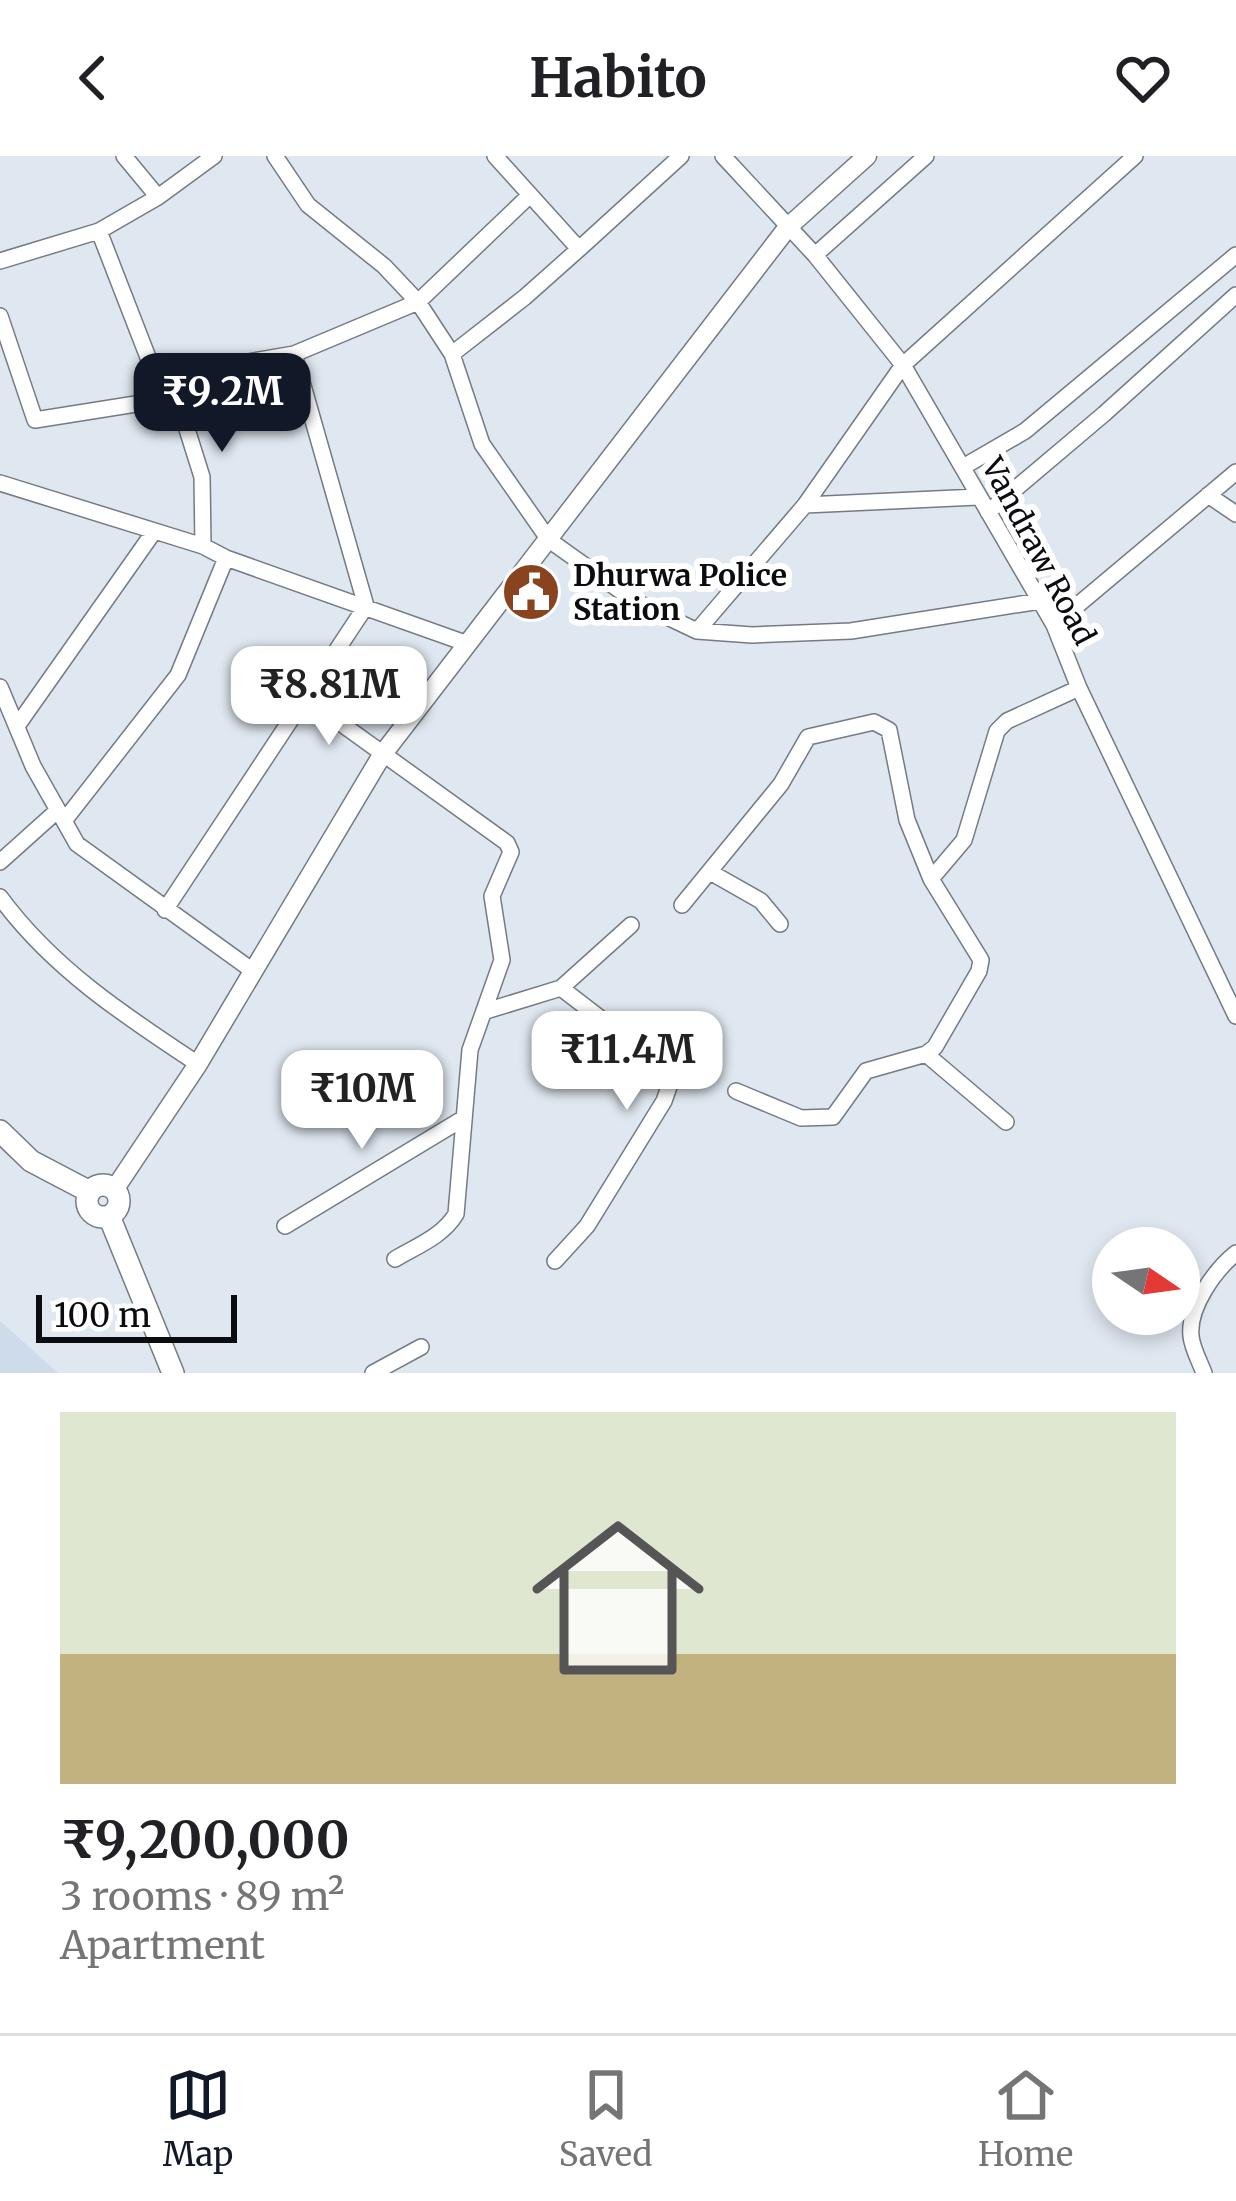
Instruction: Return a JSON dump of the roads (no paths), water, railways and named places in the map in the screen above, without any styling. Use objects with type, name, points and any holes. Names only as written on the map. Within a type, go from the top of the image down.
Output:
[{"type":"main road","points":[[0,1131],[31,1161],[90,1192]]},
{"type":"main road","points":[[104,1186],[114,1190],[118,1204],[109,1216],[91,1212],[90,1192],[104,1186]]},
{"type":"main road","points":[[109,1216],[173,1373]]},
{"type":"street","points":[[124,156],[158,196]]},
{"type":"street","points":[[0,261],[100,231],[214,156]]},
{"type":"street","points":[[275,156],[308,206],[384,266],[418,302],[452,354],[482,444],[548,540],[636,602],[698,632],[752,635],[851,631],[1040,601]]},
{"type":"street","points":[[495,156],[579,249]]},
{"type":"street","name":"Vandraw Road","points":[[723,156],[815,255],[904,365],[1054,625],[1079,688],[1236,1016]]},
{"type":"street","points":[[114,1190],[198,1064],[382,755],[788,227],[867,156]]},
{"type":"street","points":[[815,255],[926,156]]},
{"type":"street","points":[[698,632],[805,505],[904,365],[1135,156]]},
{"type":"street","points":[[452,354],[525,298],[670,160]]},
{"type":"street","points":[[163,377],[294,353],[418,302],[530,195]]},
{"type":"street","points":[[100,231],[202,477],[203,546]]},
{"type":"street","points":[[963,466],[1025,431],[1236,255]]},
{"type":"street","points":[[805,505],[983,504],[1104,414],[1236,295]]},
{"type":"street","points":[[0,316],[35,420],[142,403],[154,394],[163,377]]},
{"type":"street","points":[[165,910],[366,606],[294,353]]},
{"type":"street","points":[[1054,625],[1236,472]]},
{"type":"street","points":[[0,483],[203,546],[468,644]]},
{"type":"street","points":[[1208,495],[1236,514]]},
{"type":"street","points":[[17,727],[153,533]]},
{"type":"street","points":[[0,862],[61,816],[178,676],[226,558]]},
{"type":"street","points":[[0,687],[77,844],[253,971]]},
{"type":"street","points":[[931,879],[964,840],[998,731],[1007,721],[1079,688]]},
{"type":"street","points":[[307,699],[509,846],[510,858],[492,896],[502,960],[470,1050],[456,1214],[433,1237],[394,1259]]},
{"type":"street","points":[[682,905],[781,784],[808,737],[874,722],[889,730],[907,820],[931,879],[981,960],[941,1038],[926,1054],[866,1071],[838,1114],[802,1118],[736,1091]]},
{"type":"street","points":[[710,872],[761,901],[780,924]]},
{"type":"street","points":[[0,897],[16,919],[102,1001],[198,1064]]},
{"type":"street","points":[[486,1011],[561,988],[631,925]]},
{"type":"street","points":[[555,1261],[586,1226],[664,1101],[671,1082],[665,1069],[561,988]]},
{"type":"street","points":[[926,1054],[1006,1122]]},
{"type":"street","points":[[285,1226],[464,1118]]},
{"type":"street","points":[[1204,1373],[1191,1336],[1193,1323],[1204,1290],[1235,1255]]},
{"type":"street","points":[[373,1373],[421,1347]]},
{"type":"place","name":"Dhurwa Police Station","points":[[531,592]]}]
